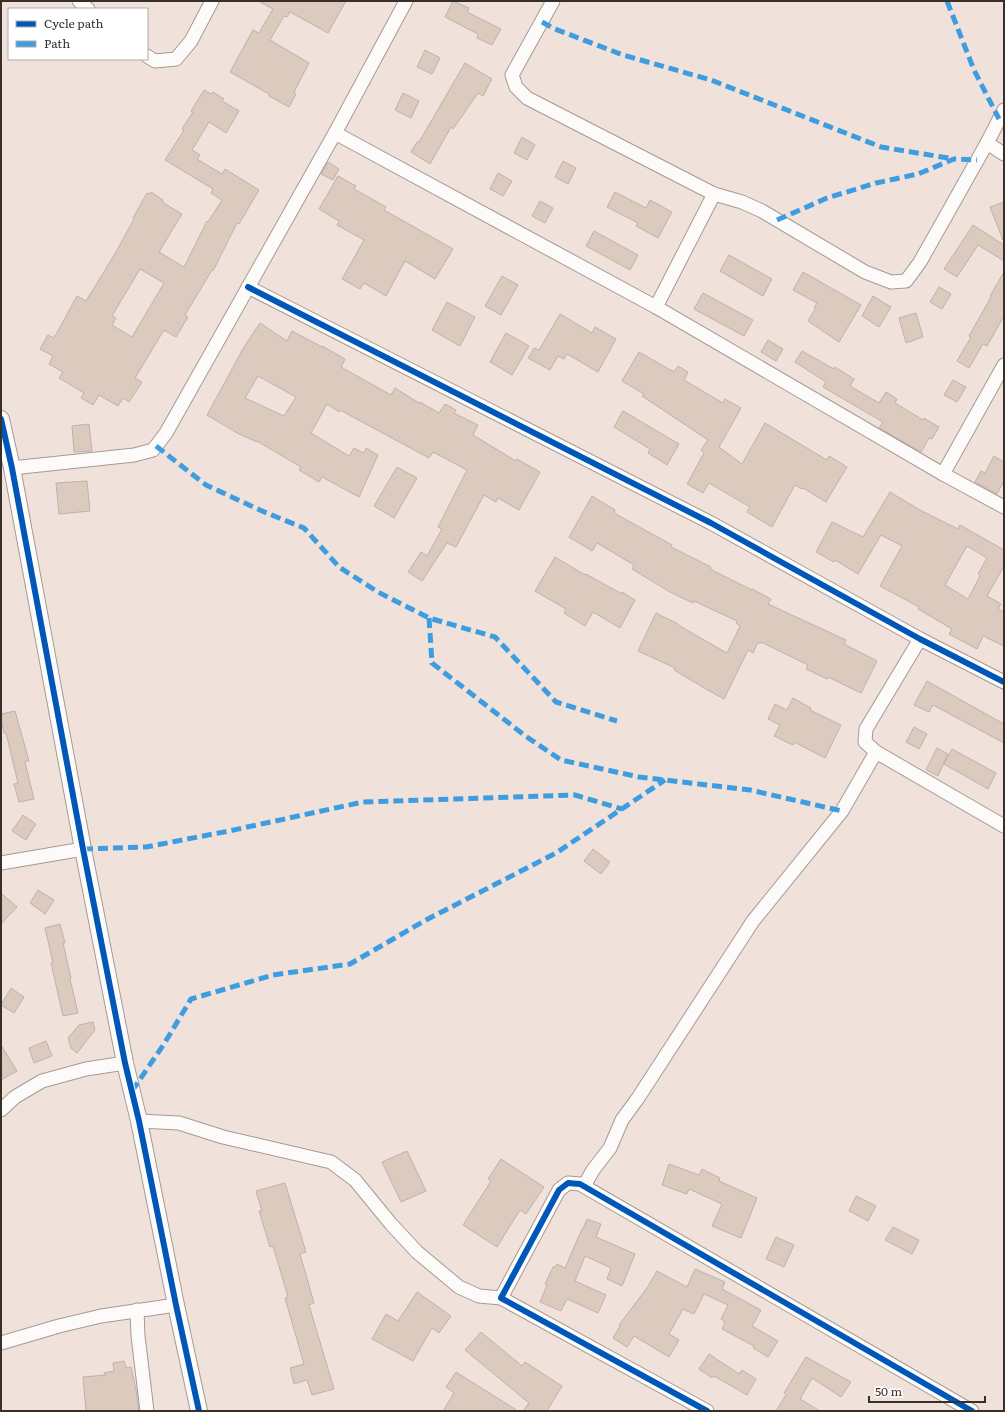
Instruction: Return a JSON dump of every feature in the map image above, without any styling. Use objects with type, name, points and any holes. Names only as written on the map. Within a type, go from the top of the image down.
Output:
[{"type":"street","points":[[79,1],[87,8]]},
{"type":"street","points":[[148,57],[155,62],[176,59],[191,41],[212,1]]},
{"type":"street","points":[[12,468],[134,455],[153,450],[166,433],[335,133],[406,1]]},
{"type":"street","points":[[553,1],[512,75],[516,87],[527,98],[714,194],[742,202],[762,211],[865,272],[891,282],[906,280],[920,262],[1004,110]]},
{"type":"street","points":[[335,133],[656,307],[943,474],[1004,507]]},
{"type":"street","points":[[987,143],[1004,154]]},
{"type":"street","points":[[656,307],[714,194]]},
{"type":"street","points":[[248,287],[711,523],[920,639],[1004,682]]},
{"type":"street","points":[[943,474],[1004,365]]},
{"type":"street","points":[[1,419],[12,468],[83,849],[125,1063],[139,1121],[199,1411]]},
{"type":"street","points":[[920,639],[866,728],[865,742],[876,752],[1004,826]]},
{"type":"street","points":[[584,1186],[593,1170],[610,1148],[622,1120],[643,1092],[753,921],[842,811],[876,752]]},
{"type":"street","points":[[1,863],[83,849]]},
{"type":"street","points":[[1,1110],[15,1097],[42,1081],[86,1069],[125,1063]]},
{"type":"street","points":[[139,1121],[179,1123],[223,1137],[331,1162],[355,1180],[391,1224],[417,1252],[459,1287],[479,1296],[501,1298],[707,1411]]},
{"type":"street","points":[[501,1298],[559,1190],[568,1183],[580,1184],[972,1411]]},
{"type":"street","points":[[1,1343],[59,1326],[101,1316],[176,1304]]},
{"type":"street","points":[[137,1310],[138,1336],[147,1411]]},
{"type":"building","points":[[258,1],[346,1],[328,33],[290,12],[287,17],[284,16],[270,40],[309,63],[294,92],[296,94],[289,107],[230,72],[253,30],[259,33],[273,9]]},
{"type":"building","points":[[453,1],[469,8],[467,12],[501,29],[492,45],[477,38],[478,34],[445,17]]},
{"type":"building","points":[[425,50],[440,58],[432,74],[417,67]]},
{"type":"building","points":[[465,63],[492,79],[483,96],[478,93],[453,129],[451,127],[430,164],[411,152],[417,142],[419,142]]},
{"type":"building","points":[[204,90],[211,94],[213,92],[224,99],[222,101],[239,111],[226,133],[209,122],[192,150],[200,155],[197,159],[222,174],[225,169],[259,190],[239,224],[237,223],[213,271],[212,270],[185,315],[188,317],[176,337],[164,330],[135,378],[142,382],[129,402],[123,398],[118,406],[99,395],[93,405],[81,398],[84,393],[59,378],[63,372],[49,364],[53,356],[40,349],[48,335],[54,338],[77,296],[86,301],[116,252],[147,193],[150,194],[151,192],[163,200],[162,202],[182,214],[159,252],[184,267],[207,221],[208,222],[222,200],[211,193],[213,189],[165,160],[184,130],[182,129],[193,112],[191,111]],"holes":[[[140,269],[164,283],[132,337],[112,325],[116,318],[112,316]]]},
{"type":"building","points":[[403,93],[419,101],[411,118],[395,110]]},
{"type":"building","points":[[522,137],[535,145],[527,160],[514,153]]},
{"type":"building","points":[[563,161],[576,168],[568,184],[555,177]]},
{"type":"building","points":[[328,162],[339,169],[333,180],[321,174]]},
{"type":"building","points":[[498,173],[512,181],[503,196],[490,189]]},
{"type":"building","points":[[338,176],[356,186],[354,189],[386,207],[384,210],[453,249],[435,279],[405,261],[386,296],[364,283],[360,289],[342,279],[364,240],[337,225],[339,221],[319,209]]},
{"type":"building","points":[[615,192],[646,208],[650,200],[672,212],[658,238],[636,226],[638,223],[607,207]]},
{"type":"building","points":[[540,201],[553,208],[545,223],[532,216]]},
{"type":"building","points":[[1004,202],[1004,239],[1003,240],[990,207]]},
{"type":"building","points":[[973,225],[1004,245],[1004,261],[978,245],[957,277],[944,269]]},
{"type":"building","points":[[594,231],[638,255],[630,270],[586,246]]},
{"type":"building","points":[[729,255],[772,279],[763,296],[720,271]]},
{"type":"building","points":[[803,272],[861,305],[839,342],[808,321],[817,303],[793,290]]},
{"type":"building","points":[[1004,272],[1004,316],[987,346],[983,344],[969,368],[957,361]]},
{"type":"building","points":[[502,276],[518,285],[501,315],[485,306]]},
{"type":"building","points":[[939,287],[951,294],[942,309],[930,302]]},
{"type":"building","points":[[703,293],[753,320],[744,336],[694,309]]},
{"type":"building","points":[[873,296],[891,307],[879,327],[862,316]]},
{"type":"building","points":[[447,302],[475,317],[460,346],[432,330]]},
{"type":"building","points":[[916,313],[923,337],[906,343],[899,318]]},
{"type":"building","points":[[560,314],[592,333],[595,327],[616,339],[598,372],[567,354],[564,359],[558,356],[550,370],[528,358],[534,348],[539,350]]},
{"type":"building","points":[[260,323],[287,341],[292,331],[345,359],[341,367],[391,395],[395,388],[439,413],[445,404],[456,410],[454,413],[478,425],[473,435],[516,461],[517,459],[540,472],[519,510],[498,498],[496,502],[484,495],[456,547],[447,543],[422,581],[408,572],[421,552],[427,556],[442,529],[438,527],[467,470],[433,452],[429,458],[340,410],[339,412],[327,404],[311,433],[349,456],[354,448],[364,453],[366,448],[378,455],[359,497],[322,477],[319,482],[299,470],[301,467],[257,441],[239,434],[207,415],[244,347]],"holes":[[[258,376],[296,397],[284,416],[245,398]]]},
{"type":"building","points":[[506,333],[529,346],[512,375],[490,362]]},
{"type":"building","points":[[768,340],[783,349],[776,361],[761,352]]},
{"type":"building","points":[[802,351],[834,369],[835,367],[854,379],[850,386],[879,403],[886,392],[897,399],[895,403],[923,420],[924,418],[939,427],[932,439],[929,438],[921,452],[879,428],[883,422],[823,387],[826,382],[795,362]]},
{"type":"building","points":[[639,352],[674,372],[678,366],[688,372],[684,380],[723,403],[725,399],[741,408],[719,447],[742,464],[765,423],[827,460],[829,456],[847,467],[826,502],[803,488],[802,489],[795,485],[772,527],[747,512],[750,507],[709,483],[703,493],[687,484],[704,453],[701,450],[708,440],[642,396],[644,394],[622,381]]},
{"type":"building","points":[[953,380],[966,387],[957,402],[944,395]]},
{"type":"building","points":[[623,411],[679,444],[667,465],[648,453],[650,449],[614,427]]},
{"type":"building","points":[[89,424],[92,451],[74,452],[72,426]]},
{"type":"building","points":[[994,456],[1004,462],[1004,481],[997,494],[975,482],[981,471],[985,473]]},
{"type":"building","points":[[397,467],[417,478],[394,518],[374,506]]},
{"type":"building","points":[[87,481],[90,511],[59,514],[56,483]]},
{"type":"building","points":[[890,492],[920,510],[958,529],[960,525],[1004,550],[1004,566],[987,596],[1001,604],[998,609],[1004,612],[1004,646],[983,636],[977,649],[949,634],[952,629],[918,609],[919,607],[880,586],[902,546],[881,535],[858,574],[835,560],[834,562],[816,552],[832,522],[863,537]],"holes":[[[967,546],[987,558],[978,574],[980,576],[968,599],[945,585]]]},
{"type":"building","points":[[592,496],[615,510],[614,513],[672,545],[671,547],[711,567],[710,569],[771,599],[768,604],[846,640],[844,644],[877,661],[861,693],[828,677],[827,679],[806,669],[808,665],[761,642],[760,644],[758,642],[753,653],[748,650],[724,699],[674,670],[675,668],[638,651],[656,613],[678,624],[727,653],[740,626],[736,623],[737,621],[694,601],[693,603],[670,592],[632,569],[634,565],[597,543],[592,551],[569,537]]},
{"type":"building","points":[[555,557],[585,575],[586,574],[622,594],[622,592],[635,600],[620,628],[593,612],[585,626],[564,613],[566,609],[535,591]]},
{"type":"building","points":[[927,681],[1004,724],[1004,743],[933,705],[929,712],[914,705]]},
{"type":"building","points":[[793,698],[811,708],[810,710],[841,725],[825,758],[794,742],[793,745],[774,736],[780,725],[768,719],[775,704],[787,710]]},
{"type":"building","points":[[15,711],[29,761],[25,762],[34,799],[19,802],[14,784],[18,783],[6,733],[4,733],[1,719],[1,714]]},
{"type":"building","points":[[914,727],[927,734],[919,749],[906,742]]},
{"type":"building","points":[[937,748],[948,754],[938,776],[926,770]]},
{"type":"building","points":[[952,749],[996,773],[988,789],[944,764]]},
{"type":"building","points":[[23,815],[36,824],[26,840],[12,831]]},
{"type":"building","points":[[593,849],[610,862],[601,874],[584,861]]},
{"type":"building","points":[[38,890],[54,900],[45,914],[30,903]]},
{"type":"building","points":[[1,893],[17,907],[1,924]]},
{"type":"building","points":[[60,924],[78,1013],[63,1016],[45,928]]},
{"type":"building","points":[[11,988],[24,997],[14,1013],[1,1005]]},
{"type":"building","points":[[93,1022],[95,1030],[77,1053],[71,1048],[68,1038],[79,1025]]},
{"type":"building","points":[[46,1041],[52,1056],[34,1063],[29,1048]]},
{"type":"building","points":[[1,1045],[17,1071],[1,1080]]},
{"type":"building","points":[[407,1151],[426,1191],[401,1202],[382,1162]]},
{"type":"building","points":[[501,1159],[544,1187],[526,1214],[520,1210],[497,1247],[463,1225],[491,1181],[488,1179]]},
{"type":"building","points":[[669,1164],[699,1175],[702,1169],[720,1178],[719,1181],[757,1198],[741,1238],[712,1226],[722,1204],[689,1189],[687,1194],[662,1185]]},
{"type":"building","points":[[285,1183],[306,1252],[300,1254],[314,1303],[309,1305],[334,1389],[312,1395],[307,1380],[294,1384],[290,1368],[304,1364],[285,1298],[288,1297],[273,1246],[270,1247],[259,1211],[262,1211],[256,1191]]},
{"type":"building","points":[[856,1196],[876,1206],[868,1221],[849,1211]]},
{"type":"building","points":[[587,1219],[601,1224],[596,1237],[635,1254],[622,1286],[607,1279],[611,1268],[585,1256],[575,1281],[606,1295],[598,1313],[567,1299],[561,1311],[540,1302],[547,1285],[545,1284],[553,1267],[557,1264],[565,1268]]},
{"type":"building","points":[[893,1227],[919,1240],[912,1254],[885,1240]]},
{"type":"building","points":[[776,1237],[794,1245],[784,1267],[766,1259]]},
{"type":"building","points":[[695,1269],[725,1282],[722,1289],[761,1310],[752,1326],[778,1341],[768,1357],[753,1348],[754,1346],[722,1329],[725,1322],[721,1319],[728,1305],[704,1294],[694,1314],[683,1309],[669,1334],[679,1340],[669,1357],[634,1336],[627,1347],[613,1338],[620,1326],[619,1325],[647,1288],[657,1271],[687,1287]]},
{"type":"building","points":[[417,1292],[451,1316],[439,1333],[432,1328],[413,1361],[372,1339],[386,1314],[398,1321]]},
{"type":"building","points":[[481,1332],[522,1366],[525,1362],[562,1386],[547,1411],[523,1411],[529,1403],[465,1350]]},
{"type":"building","points":[[709,1354],[739,1374],[742,1370],[756,1379],[747,1395],[714,1376],[712,1378],[699,1369]]},
{"type":"building","points":[[806,1357],[851,1382],[841,1397],[812,1378],[800,1399],[820,1411],[776,1411],[786,1395],[784,1393]]},
{"type":"building","points":[[124,1361],[126,1368],[131,1367],[139,1411],[86,1411],[83,1377],[105,1375],[104,1373],[114,1371],[113,1363]]},
{"type":"building","points":[[456,1372],[518,1411],[443,1411],[454,1393],[446,1387]]},
{"type":"marked path","points":[[947,1],[974,70],[999,119]]},
{"type":"marked path","points":[[542,22],[555,29],[623,55],[711,80],[881,147],[954,159]]},
{"type":"marked path","points":[[777,220],[827,198],[876,183],[918,174],[954,159],[977,160]]},
{"type":"marked path","points":[[156,446],[206,485],[262,511],[304,528],[339,567],[378,592],[429,618],[495,637],[556,702],[617,721]]},
{"type":"marked path","points":[[429,618],[432,663],[524,735],[561,760],[639,777],[750,790],[842,811]]},
{"type":"marked path","points":[[132,1091],[164,1044],[191,999],[273,975],[350,964],[426,920],[556,853],[665,780]]},
{"type":"marked path","points":[[83,849],[146,847],[363,802],[575,795],[622,809]]},
{"type":"cycle path","points":[[248,287],[711,523],[920,639],[1004,682]]},
{"type":"cycle path","points":[[1,419],[12,468],[83,849],[125,1063],[139,1121],[199,1411]]},
{"type":"cycle path","points":[[707,1411],[501,1298],[559,1190],[568,1183],[580,1184],[972,1411]]}]
